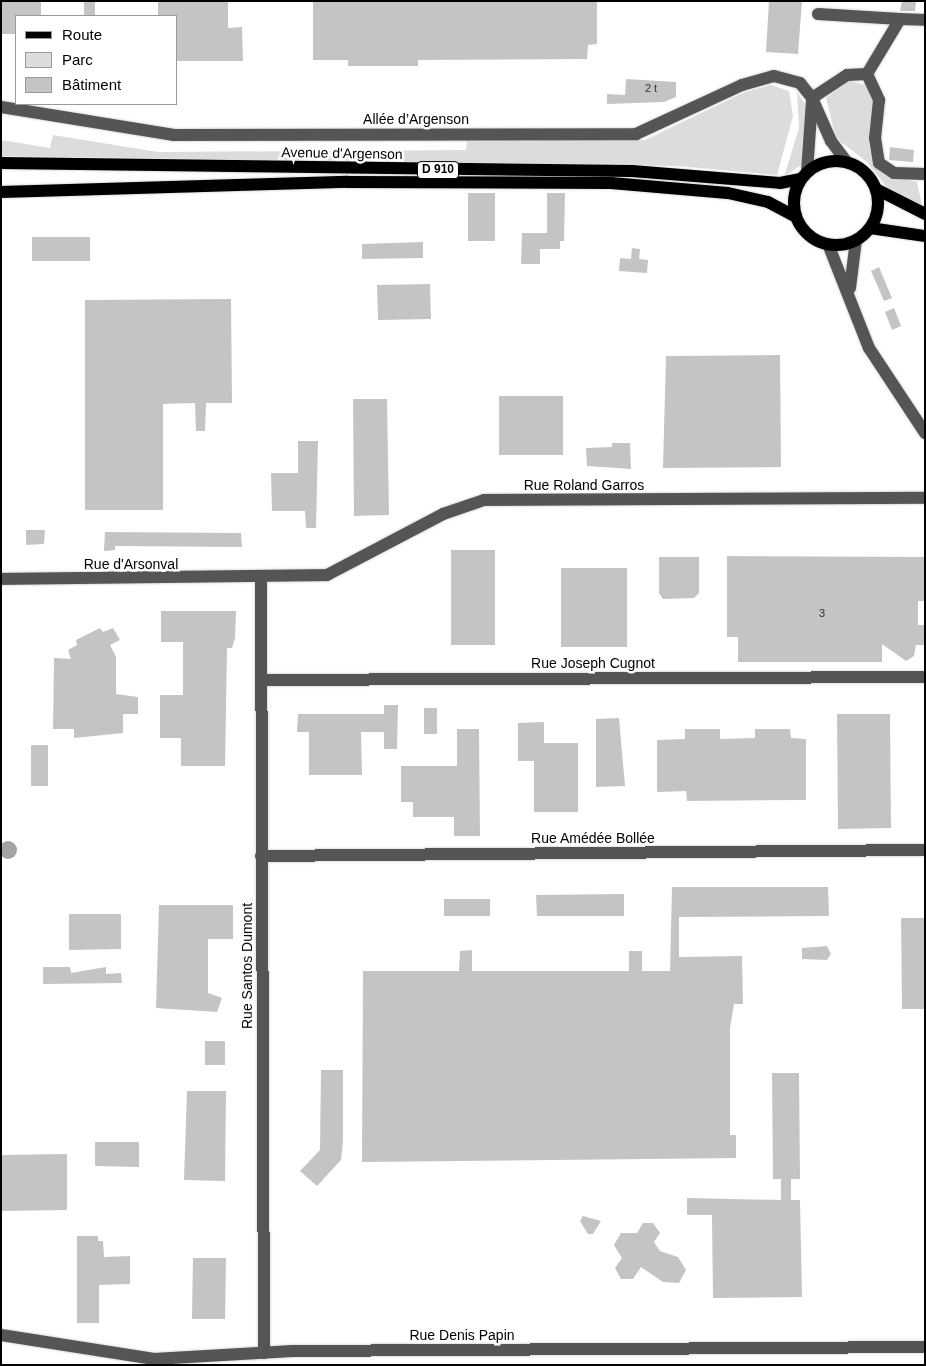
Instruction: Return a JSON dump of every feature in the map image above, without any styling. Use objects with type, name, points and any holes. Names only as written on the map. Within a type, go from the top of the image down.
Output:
[{"type":"main road","points":[[832,160],[846,162],[865,172],[876,189],[877,209],[870,228],[856,240],[828,244],[808,235],[796,217],[794,204],[804,175],[832,160]]},
{"type":"main road","name":"Avenue d'Argenson","points":[[1,163],[632,171],[780,183],[804,175]]},
{"type":"main road","name":"Avenue d'Argenson","points":[[1,192],[348,182],[611,183],[728,193],[768,202],[796,217]]},
{"type":"main road","points":[[876,189],[925,214]]},
{"type":"main road","points":[[870,228],[925,236]]},
{"type":"street","points":[[818,14],[925,20]]},
{"type":"street","points":[[867,74],[900,18]]},
{"type":"street","points":[[804,175],[812,98],[847,76],[867,74]]},
{"type":"street","points":[[867,74],[879,100],[875,138],[879,164],[894,173],[925,174]]},
{"type":"street","name":"Allée d’Argenson","points":[[1,107],[173,136],[636,134],[760,78],[787,78],[812,98],[831,141],[846,162]]},
{"type":"street","points":[[1,198],[18,192]]},
{"type":"street","points":[[850,293],[856,240]]},
{"type":"street","points":[[828,244],[850,293],[869,348],[925,433]]},
{"type":"street","name":"Rue Roland Garros","points":[[261,578],[336,573],[443,514],[484,500],[925,498]]},
{"type":"street","name":"Rue d'Arsonval","points":[[1,580],[261,578]]},
{"type":"street","name":"Rue Santos Dumont","points":[[261,578],[264,1353]]},
{"type":"street","name":"Rue Joseph Cugnot","points":[[261,680],[925,677]]},
{"type":"street","name":"Rue Amédée Bollée","points":[[261,856],[925,850]]},
{"type":"street","name":"Rue Denis Papin","points":[[1,1335],[140,1359],[264,1353],[925,1347]]},
{"type":"green space","points":[[849,81],[865,85],[874,98],[869,146],[875,165],[887,176],[917,182],[922,205],[889,190],[867,162],[836,138],[826,98]]},
{"type":"green space","points":[[771,85],[789,91],[793,116],[777,175],[678,166],[1,156],[1,140],[50,148],[53,135],[158,152],[466,150],[467,141],[645,140],[745,92]]},
{"type":"green space","points":[[797,92],[807,107],[805,162],[784,177],[799,128]]},
{"type":"shaded area","points":[[4,841],[12,841],[17,846],[15,857],[4,859],[-1,854],[-1,846]]},
{"type":"building","points":[[1,1],[41,1],[41,15],[15,15],[15,34],[1,34]]},
{"type":"building","points":[[84,1],[95,1],[95,15],[84,15]]},
{"type":"building","points":[[158,1],[228,1],[228,28],[242,27],[243,61],[178,61],[178,15],[158,15]]},
{"type":"building","points":[[313,1],[597,1],[597,44],[588,45],[587,59],[418,60],[418,66],[348,66],[348,60],[313,60]]},
{"type":"building","points":[[769,1],[802,1],[798,54],[766,52]]},
{"type":"building","points":[[902,1],[916,1],[915,11],[900,11]]},
{"type":"building","points":[[626,79],[676,82],[676,97],[664,102],[607,104],[607,94],[625,95]]},
{"type":"building","points":[[890,147],[914,150],[913,162],[889,160]]},
{"type":"building","points":[[468,193],[495,193],[495,241],[468,241]]},
{"type":"building","points":[[547,193],[565,193],[564,241],[560,241],[560,249],[540,249],[540,264],[521,264],[522,233],[547,233]]},
{"type":"building","points":[[32,237],[90,237],[90,261],[32,261]]},
{"type":"building","points":[[423,242],[423,258],[362,259],[362,244]]},
{"type":"building","points":[[632,248],[640,249],[639,259],[648,260],[647,273],[619,271],[620,258],[631,259]]},
{"type":"building","points":[[879,267],[892,298],[884,301],[871,271]]},
{"type":"building","points":[[430,284],[431,319],[378,320],[377,285]]},
{"type":"building","points":[[231,299],[232,403],[206,403],[205,431],[196,431],[195,403],[163,404],[163,510],[85,510],[85,300]]},
{"type":"building","points":[[894,308],[901,326],[892,330],[885,312]]},
{"type":"building","points":[[780,355],[781,467],[663,468],[666,356]]},
{"type":"building","points":[[499,396],[563,396],[563,455],[499,455]]},
{"type":"building","points":[[353,399],[387,399],[389,515],[354,516]]},
{"type":"building","points":[[298,441],[318,441],[316,528],[306,528],[305,511],[272,511],[271,473],[298,473]]},
{"type":"building","points":[[612,443],[630,443],[631,469],[587,466],[586,448],[612,447]]},
{"type":"building","points":[[26,530],[45,530],[44,544],[26,545]]},
{"type":"building","points":[[105,532],[241,533],[242,547],[115,546],[115,550],[104,551]]},
{"type":"building","points":[[451,550],[495,550],[495,645],[451,645]]},
{"type":"building","points":[[727,556],[925,557],[925,601],[918,601],[918,625],[925,625],[925,645],[916,645],[914,656],[906,661],[882,644],[882,662],[738,662],[738,637],[727,637]]},
{"type":"building","points":[[659,557],[699,557],[699,593],[694,598],[663,599],[659,593]]},
{"type":"building","points":[[561,568],[627,568],[627,647],[561,647]]},
{"type":"building","points":[[161,611],[236,611],[235,638],[232,648],[227,648],[225,766],[181,766],[181,738],[160,738],[160,695],[183,695],[183,642],[161,642]]},
{"type":"building","points":[[100,628],[103,632],[113,628],[120,640],[110,645],[116,657],[116,694],[138,697],[138,714],[123,714],[123,733],[74,738],[74,729],[53,729],[54,658],[71,659],[68,650],[77,645],[76,640]]},
{"type":"building","points":[[384,705],[398,705],[397,749],[384,749],[384,732],[361,732],[362,775],[309,775],[309,732],[297,732],[298,714],[384,714]]},
{"type":"building","points":[[424,708],[437,708],[437,734],[424,734]]},
{"type":"building","points":[[837,714],[890,714],[891,828],[838,829]]},
{"type":"building","points":[[619,718],[625,786],[596,787],[596,719]]},
{"type":"building","points":[[544,722],[544,743],[578,743],[578,812],[534,812],[534,761],[518,761],[518,723]]},
{"type":"building","points":[[457,729],[479,729],[480,836],[454,836],[454,817],[413,817],[413,802],[401,802],[401,766],[457,766]]},
{"type":"building","points":[[685,729],[720,729],[720,739],[755,738],[755,729],[790,729],[791,738],[806,739],[806,800],[687,801],[686,791],[657,792],[657,740],[685,739]]},
{"type":"building","points":[[31,745],[48,745],[48,786],[31,786]]},
{"type":"building","points":[[672,887],[828,887],[829,916],[679,917],[679,957],[742,956],[743,1004],[734,1004],[730,1028],[730,1135],[736,1135],[736,1158],[362,1162],[363,971],[459,971],[460,951],[472,950],[472,971],[629,971],[629,951],[642,951],[642,971],[670,971]]},
{"type":"building","points":[[624,894],[624,916],[537,916],[536,895]]},
{"type":"building","points":[[444,899],[490,899],[490,916],[444,916]]},
{"type":"building","points":[[159,905],[233,905],[233,939],[208,939],[208,993],[222,998],[217,1012],[156,1008]]},
{"type":"building","points":[[69,914],[121,914],[121,949],[69,950]]},
{"type":"building","points":[[901,918],[925,918],[925,1009],[902,1009]]},
{"type":"building","points":[[827,946],[831,954],[827,960],[802,959],[802,948]]},
{"type":"building","points":[[43,967],[70,967],[71,973],[106,967],[106,974],[121,973],[122,983],[43,984]]},
{"type":"building","points":[[205,1041],[225,1041],[225,1065],[205,1065]]},
{"type":"building","points":[[321,1070],[343,1070],[343,1142],[341,1160],[317,1186],[300,1171],[320,1150]]},
{"type":"building","points":[[772,1073],[799,1073],[800,1179],[791,1179],[791,1200],[800,1200],[802,1297],[713,1298],[712,1215],[687,1215],[687,1198],[781,1200],[781,1179],[773,1179]]},
{"type":"building","points":[[187,1091],[226,1091],[225,1181],[184,1180]]},
{"type":"building","points":[[95,1142],[139,1142],[139,1167],[95,1166]]},
{"type":"building","points":[[67,1154],[67,1210],[1,1211],[1,1155]]},
{"type":"building","points":[[583,1216],[601,1221],[593,1234],[588,1234],[580,1221]]},
{"type":"building","points":[[643,1223],[653,1223],[660,1233],[654,1242],[660,1251],[678,1257],[686,1270],[679,1283],[663,1282],[641,1267],[633,1279],[621,1279],[615,1268],[622,1258],[614,1245],[621,1233],[637,1233]]},
{"type":"building","points":[[77,1236],[98,1236],[98,1241],[103,1241],[104,1257],[130,1256],[130,1284],[99,1285],[99,1323],[77,1323]]},
{"type":"building","points":[[193,1258],[226,1258],[225,1319],[192,1319]]}]
